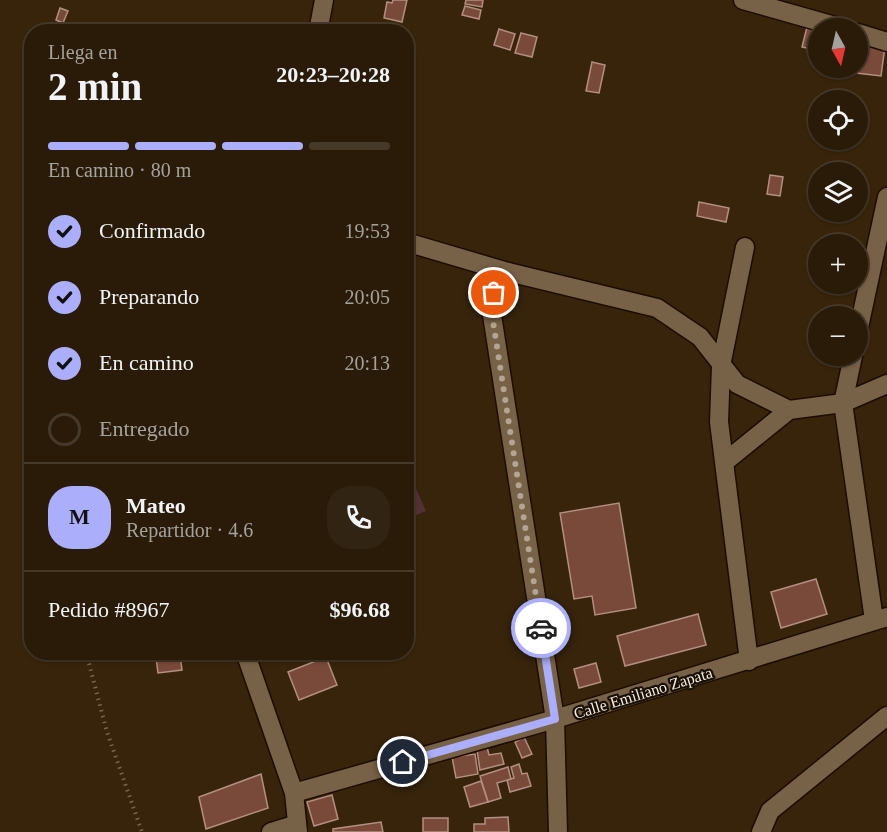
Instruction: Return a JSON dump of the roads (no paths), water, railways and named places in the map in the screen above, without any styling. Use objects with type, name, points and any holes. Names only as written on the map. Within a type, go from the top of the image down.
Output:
[{"type":"street","points":[[320,24],[324,0]]},
{"type":"street","points":[[743,0],[808,18]]},
{"type":"street","points":[[868,36],[887,42]]},
{"type":"street","points":[[864,306],[887,196]]},
{"type":"street","points":[[414,244],[508,272],[657,308],[700,338],[737,384],[789,410]]},
{"type":"street","points":[[745,247],[721,366],[719,422],[726,461],[725,491],[749,661]]},
{"type":"street","points":[[508,272],[494,293],[492,315],[555,719],[558,832]]},
{"type":"street","points":[[851,366],[843,403],[880,619]]},
{"type":"street","points":[[726,461],[789,410],[843,403],[887,384]]},
{"type":"street","name":"Calle Emiliano Zapata","points":[[294,793],[555,719],[880,619]]},
{"type":"street","points":[[248,660],[294,793],[298,828],[271,832]]},
{"type":"street","points":[[761,832],[770,811],[887,716]]}]
